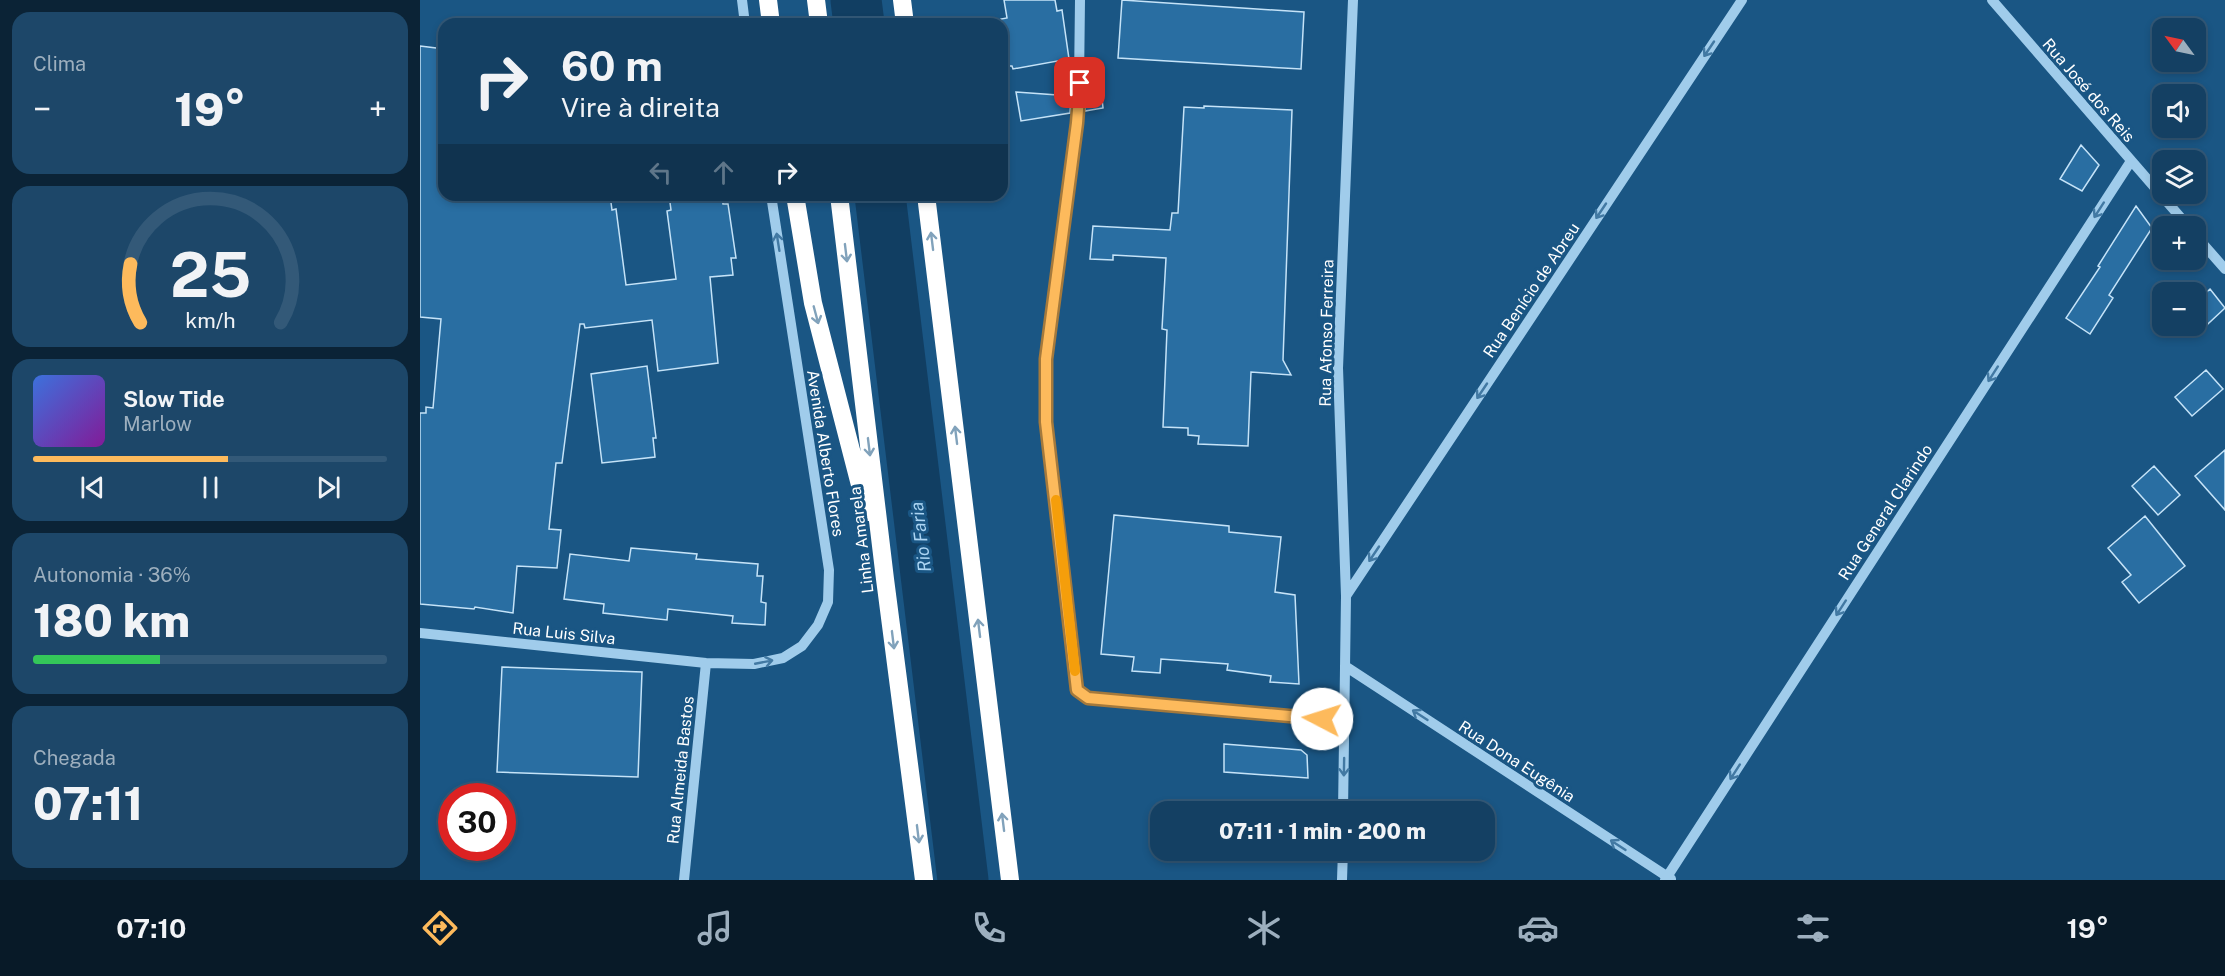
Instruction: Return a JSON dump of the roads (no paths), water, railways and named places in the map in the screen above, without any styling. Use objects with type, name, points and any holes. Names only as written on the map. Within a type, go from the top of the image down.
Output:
[{"type":"highway","points":[[768,0],[770,18]]},
{"type":"highway","points":[[816,0],[818,18]]},
{"type":"highway","points":[[902,0],[904,18]]},
{"type":"highway","points":[[796,201],[813,303],[885,579]]},
{"type":"highway","name":"Linha Amarela","points":[[840,201],[924,880]]},
{"type":"highway","points":[[927,201],[1010,880]]},
{"type":"street","points":[[742,0],[744,18]]},
{"type":"street","points":[[1080,0],[1080,83],[1077,123],[1046,359],[1046,422],[1077,690],[1088,698],[1345,721]]},
{"type":"street","name":"Rua Afonso Ferreira","points":[[1343,801],[1346,596],[1338,368],[1353,0]]},
{"type":"street","name":"Rua Benício de Abreu","points":[[1346,596],[1742,0]]},
{"type":"street","name":"Rua José dos Reis","points":[[1992,0],[2179,216]]},
{"type":"street","name":"Rua General Clarindo","points":[[1668,879],[2131,161]]},
{"type":"street","name":"Avenida Alberto Flores","points":[[706,663],[754,664],[783,658],[802,646],[818,625],[828,602],[829,570],[772,201]]},
{"type":"street","points":[[2206,247],[2225,269]]},
{"type":"street","name":"Rua Luis Silva","points":[[420,633],[706,663]]},
{"type":"street","name":"Rua Almeida Bastos","points":[[684,880],[706,663]]},
{"type":"street","name":"Rua Dona Eugênia","points":[[1345,666],[1668,879]]},
{"type":"street","points":[[1342,880],[1343,861]]},
{"type":"waterway","name":"Rio Faria","points":[[856,0],[858,18]]},
{"type":"waterway","name":"Rio Faria","points":[[881,201],[963,880]]}]
